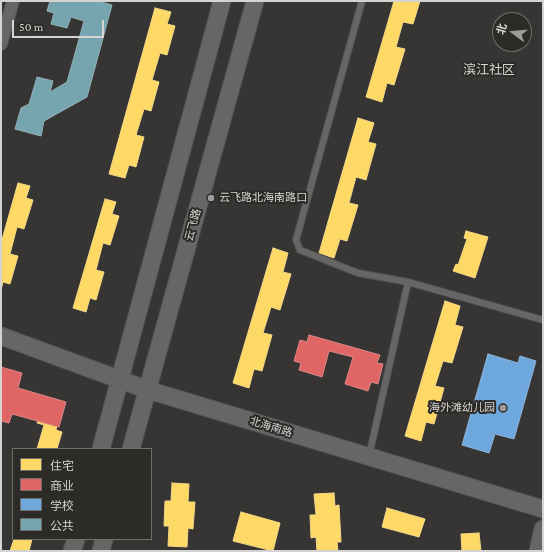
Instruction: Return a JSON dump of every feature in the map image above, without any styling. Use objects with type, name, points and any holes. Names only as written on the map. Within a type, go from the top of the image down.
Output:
[{"type":"main road","points":[[101,448],[222,1]]},
{"type":"main road","name":"云飞路","points":[[131,448],[255,1]]},
{"type":"main road","name":"北海南路","points":[[1,336],[148,390],[543,509]]},
{"type":"main road","points":[[538,551],[543,529]]},
{"type":"main road","points":[[72,551],[76,540]]},
{"type":"main road","points":[[101,551],[104,540]]},
{"type":"street","points":[[1,44],[13,1]]},
{"type":"lane","points":[[362,1],[296,240],[300,250],[358,273],[408,282],[543,320]]},
{"type":"lane","points":[[369,457],[408,282]]},
{"type":"building: 住宅","points":[[394,1],[420,1],[413,24],[403,22],[396,47],[405,49],[394,85],[387,83],[382,102],[366,97]]},
{"type":"building: 住宅","points":[[155,8],[171,12],[167,24],[175,26],[167,55],[160,53],[152,80],[159,82],[151,111],[144,109],[136,135],[144,137],[136,167],[129,165],[125,178],[109,174]]},
{"type":"building: 住宅","points":[[358,118],[374,123],[368,142],[376,144],[366,180],[356,177],[349,203],[358,205],[347,241],[340,239],[334,258],[319,253]]},
{"type":"building: 住宅","points":[[18,183],[30,186],[26,198],[33,200],[24,229],[17,227],[10,254],[18,256],[10,284],[3,282],[1,290],[1,243]]},
{"type":"building: 住宅","points":[[105,199],[116,202],[112,214],[119,216],[110,245],[103,243],[96,270],[104,272],[96,300],[90,298],[86,312],[73,308]]},
{"type":"building: 住宅","points":[[466,231],[488,237],[475,278],[453,271],[456,264],[458,265],[467,239],[464,238]]},
{"type":"building: 住宅","points":[[273,248],[288,253],[283,272],[291,274],[280,310],[271,307],[263,333],[272,335],[262,371],[254,369],[249,388],[233,383]]},
{"type":"building: 住宅","points":[[445,301],[460,306],[455,325],[463,327],[452,363],[443,361],[435,386],[444,388],[434,424],[426,422],[421,441],[405,436]]},
{"type":"building: 住宅","points":[[1,369],[14,373],[1,417]]},
{"type":"building: 住宅","points":[[44,397],[64,403],[56,430],[62,432],[57,448],[37,448],[44,425],[37,423]]},
{"type":"building: 住宅","points":[[172,483],[189,484],[188,502],[195,502],[193,529],[188,528],[187,547],[168,546],[169,526],[164,526],[165,501],[171,501]]},
{"type":"building: 住宅","points":[[334,493],[335,506],[339,505],[341,542],[337,542],[338,551],[317,551],[316,537],[311,538],[310,515],[316,515],[314,494]]},
{"type":"building: 住宅","points":[[387,508],[425,519],[419,537],[382,527]]},
{"type":"building: 住宅","points":[[241,512],[280,523],[273,551],[233,541]]},
{"type":"building: 住宅","points":[[479,533],[481,551],[462,551],[461,534]]},
{"type":"building: 住宅","points":[[14,540],[32,540],[29,551],[10,551]]},
{"type":"building: 商业","points":[[309,335],[380,355],[377,363],[383,364],[378,384],[371,382],[368,391],[345,384],[353,357],[329,351],[322,377],[299,370],[301,363],[294,361],[300,340],[307,342]]},
{"type":"building: 商业","points":[[1,367],[22,373],[18,388],[66,402],[59,427],[12,414],[9,423],[1,421]]},
{"type":"building: 学校","points":[[488,354],[518,363],[520,356],[536,361],[514,439],[495,434],[489,453],[462,445]]},
{"type":"building: 公共","points":[[50,1],[98,1],[112,5],[87,97],[44,121],[41,136],[15,129],[21,108],[29,104],[37,77],[53,81],[50,92],[67,82],[84,21],[71,17],[67,28],[51,24],[54,13],[47,11]]},
{"type":"place","name":"云飞路北海南路口","points":[[211,198]]},
{"type":"place","name":"海外滩幼儿园","points":[[503,408]]},
{"type":"district","name":"滨江社区","points":[[489,70]]}]
